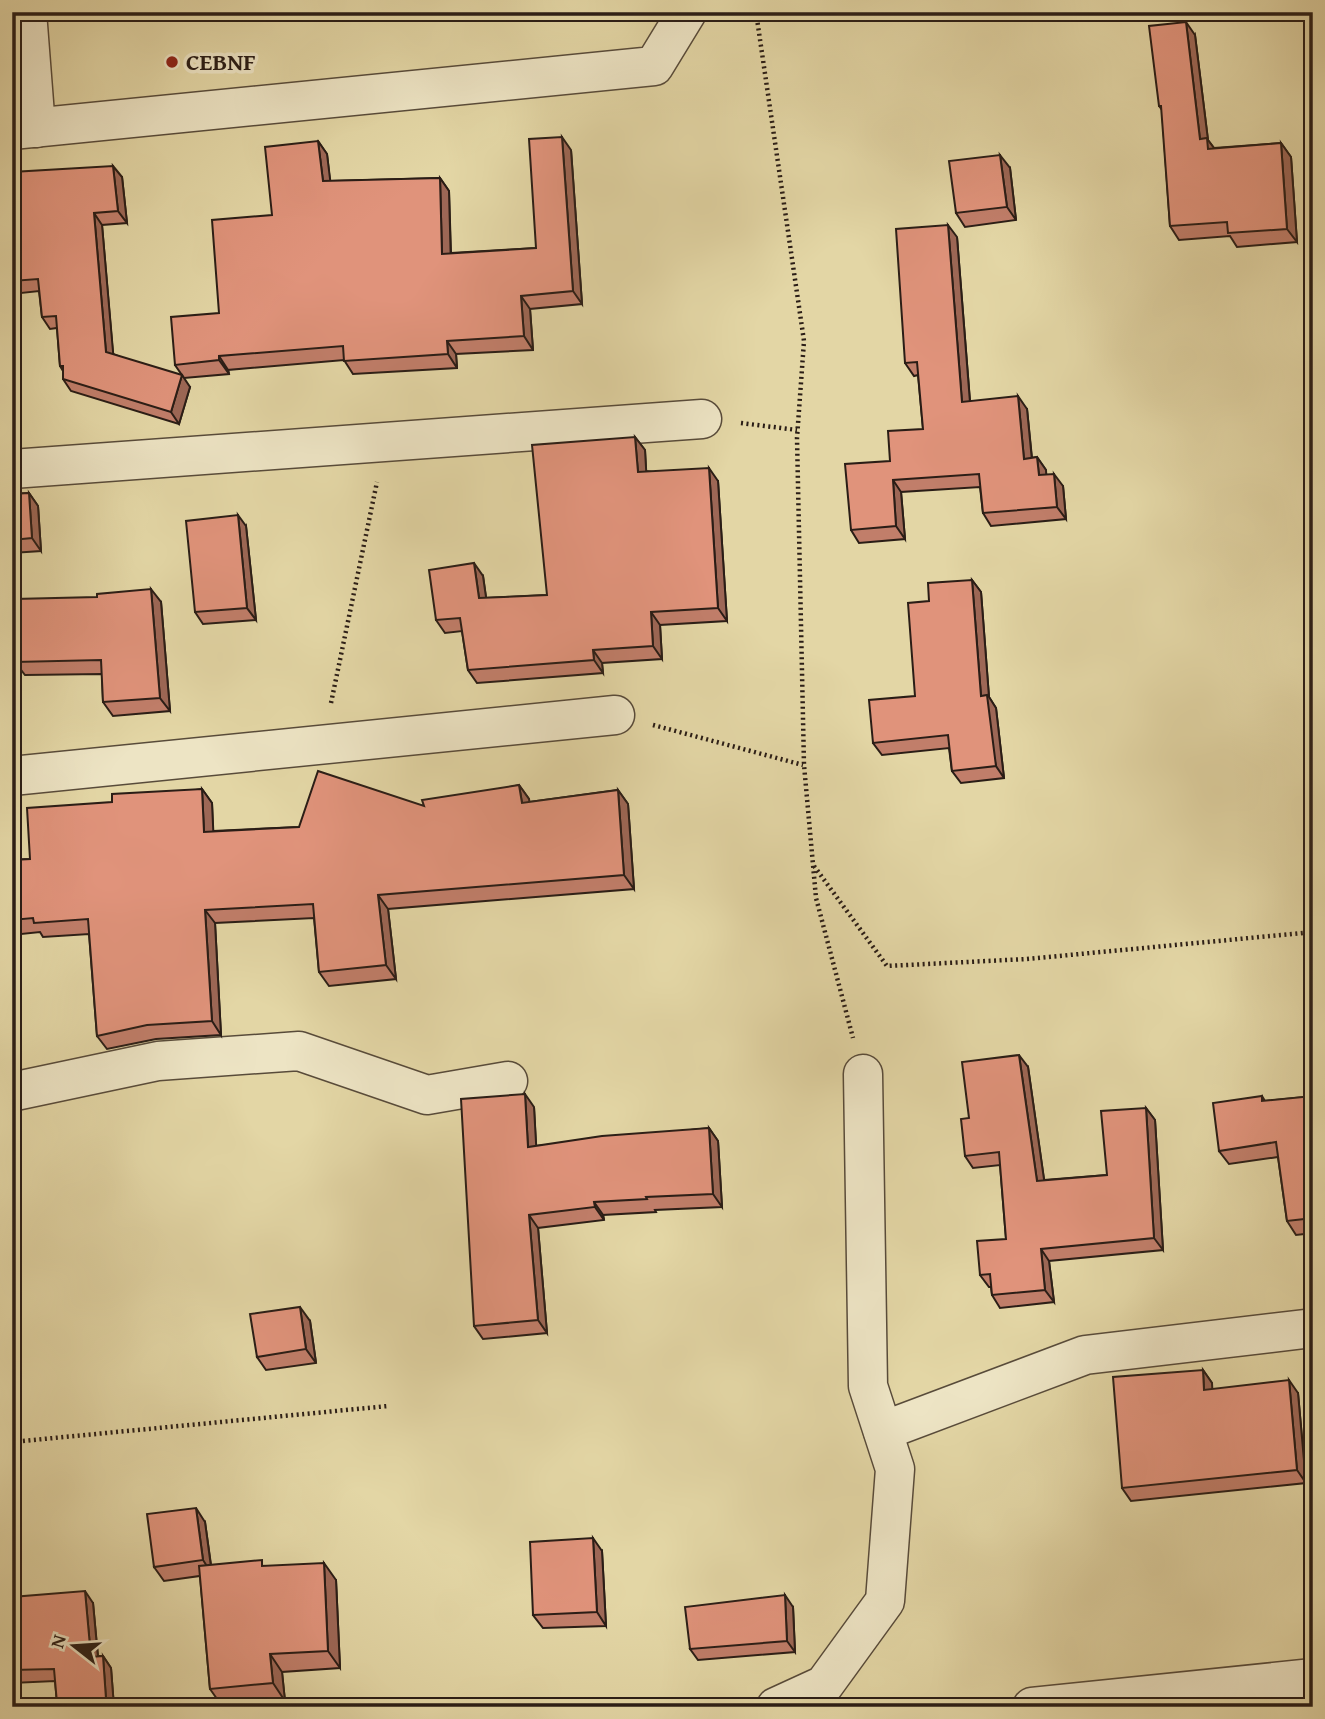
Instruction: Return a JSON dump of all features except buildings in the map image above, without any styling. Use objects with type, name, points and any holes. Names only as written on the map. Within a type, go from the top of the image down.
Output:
[{"type":"street","points":[[27,12],[24,129],[654,66],[687,12]]},
{"type":"street","points":[[12,469],[702,419]]},
{"type":"street","points":[[12,776],[615,715]]},
{"type":"street","points":[[12,1090],[158,1061],[299,1051],[427,1095],[508,1082]]},
{"type":"street","points":[[776,1707],[824,1685],[885,1601],[895,1469],[869,1386],[863,1074]]},
{"type":"street","points":[[883,1431],[1084,1354],[1313,1328]]},
{"type":"street","points":[[1032,1707],[1313,1678]]},
{"type":"path","points":[[757,12],[804,341],[797,430],[804,765],[816,898],[863,1074]]},
{"type":"path","points":[[702,419],[797,430]]},
{"type":"path","points":[[322,745],[386,442]]},
{"type":"path","points":[[615,715],[804,765]]},
{"type":"path","points":[[813,866],[887,966],[1027,959],[1313,932]]},
{"type":"path","points":[[12,1442],[388,1406]]},
{"type":"place","name":"CEBNF","points":[[172,62]]}]
